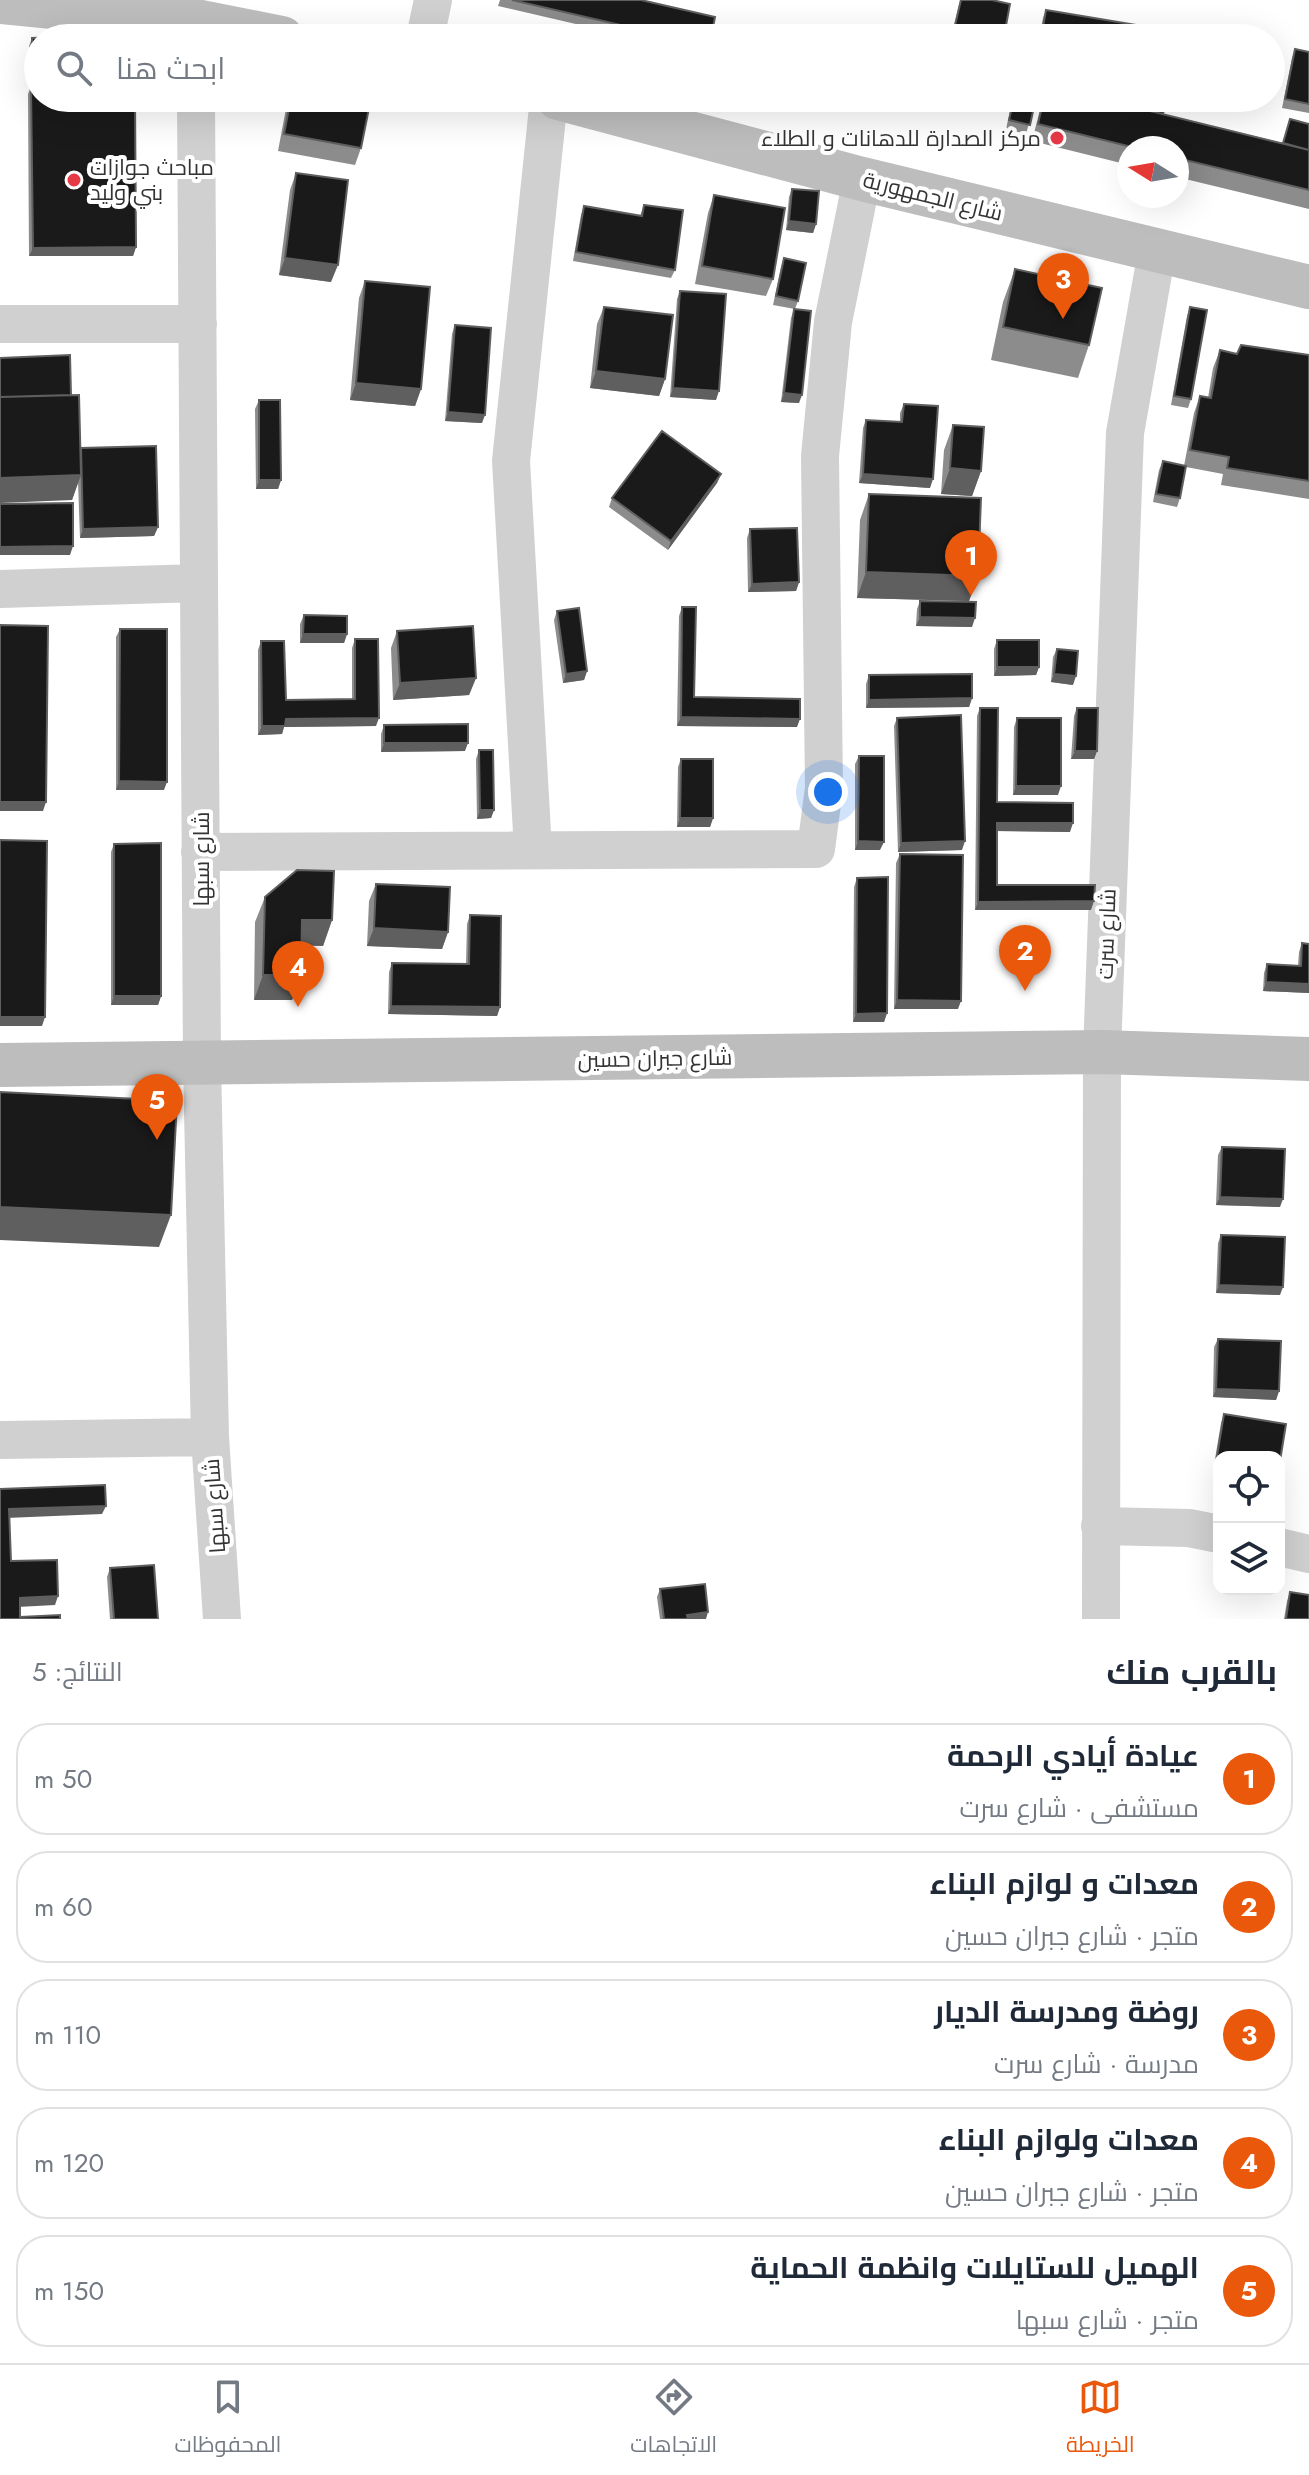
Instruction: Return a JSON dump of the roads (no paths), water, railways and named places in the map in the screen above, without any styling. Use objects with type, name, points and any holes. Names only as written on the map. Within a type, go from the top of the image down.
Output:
[{"type":"main road","points":[[0,2],[154,24]]},
{"type":"main road","name":"شارع الجمهورية","points":[[611,112],[862,179],[1309,287]]},
{"type":"main road","name":"شارع جبران حسين","points":[[0,1065],[1102,1052],[1309,1059]]},
{"type":"street","points":[[428,24],[433,0]]},
{"type":"street","name":"شارع سبها","points":[[196,112],[202,1063],[210,1437],[222,1619]]},
{"type":"street","points":[[533,850],[511,461],[548,112]]},
{"type":"street","points":[[200,852],[816,849],[824,788],[820,456],[833,322],[862,179]]},
{"type":"street","name":"شارع سرت","points":[[1101,1619],[1102,1052],[1125,433],[1157,251]]},
{"type":"street","points":[[0,324],[198,324]]},
{"type":"street","points":[[0,589],[199,583]]},
{"type":"street","points":[[0,1440],[210,1437]]},
{"type":"street","points":[[1100,1526],[1189,1528],[1213,1533]]},
{"type":"street","points":[[1285,1548],[1309,1554]]},
{"type":"place","name":"مركز الصدارة للدهانات و الطلاء","points":[[1057,138]]},
{"type":"place","name":"مباحث جوازات بني وليد","points":[[74,180]]},
{"type":"place","name":"روضة ومدرسة الديار","points":[[1063,319]]},
{"type":"place","name":"عيادة أيادي الرحمة","points":[[971,596]]},
{"type":"place","name":"معدات و لوازم البناء","points":[[1025,991]]},
{"type":"place","name":"معدات ولوازم البناء","points":[[298,1007]]},
{"type":"place","name":"الهميل للستايلات وانظمة الحماية","points":[[157,1140]]}]
